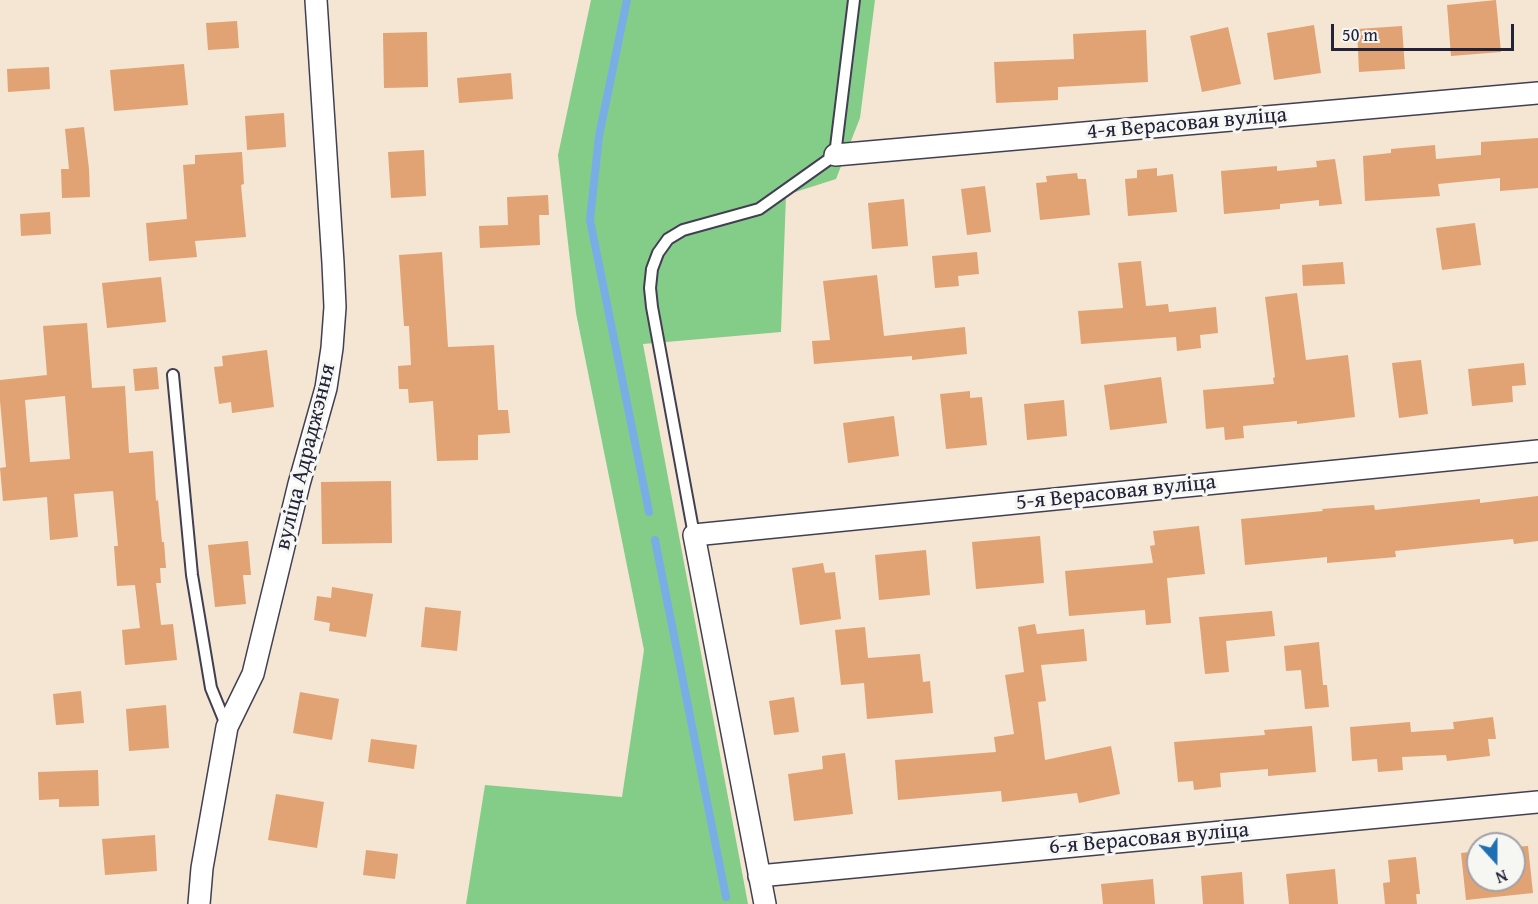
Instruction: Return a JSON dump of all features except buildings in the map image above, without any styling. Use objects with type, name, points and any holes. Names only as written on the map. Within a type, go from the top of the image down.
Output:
[{"type":"street","name":"вуліца Адраджэння","points":[[199,904],[202,868],[227,727],[253,674],[299,484],[326,388],[332,348],[335,307],[333,263],[316,0]]},
{"type":"street","name":"4-я Верасовая вуліца","points":[[835,155],[1538,93]]},
{"type":"street","name":"5-я Верасовая вуліца","points":[[694,535],[1538,451]]},
{"type":"street","points":[[694,535],[765,904]]},
{"type":"street","name":"6-я Верасовая вуліца","points":[[759,876],[1538,802]]},
{"type":"lane","points":[[694,535],[652,307],[650,288],[652,269],[658,253],[668,239],[683,231],[759,209],[835,155],[854,0]]},
{"type":"lane","points":[[173,375],[192,575],[211,688],[227,727]]},
{"type":"green space","points":[[591,0],[875,0],[860,118],[836,179],[786,195],[781,332],[643,344],[748,904],[466,904],[485,785],[622,797],[644,650],[576,313],[558,155]]},
{"type":"waterway","points":[[627,0],[599,136],[590,220],[649,512]]},
{"type":"waterway","points":[[655,540],[726,897]]}]
